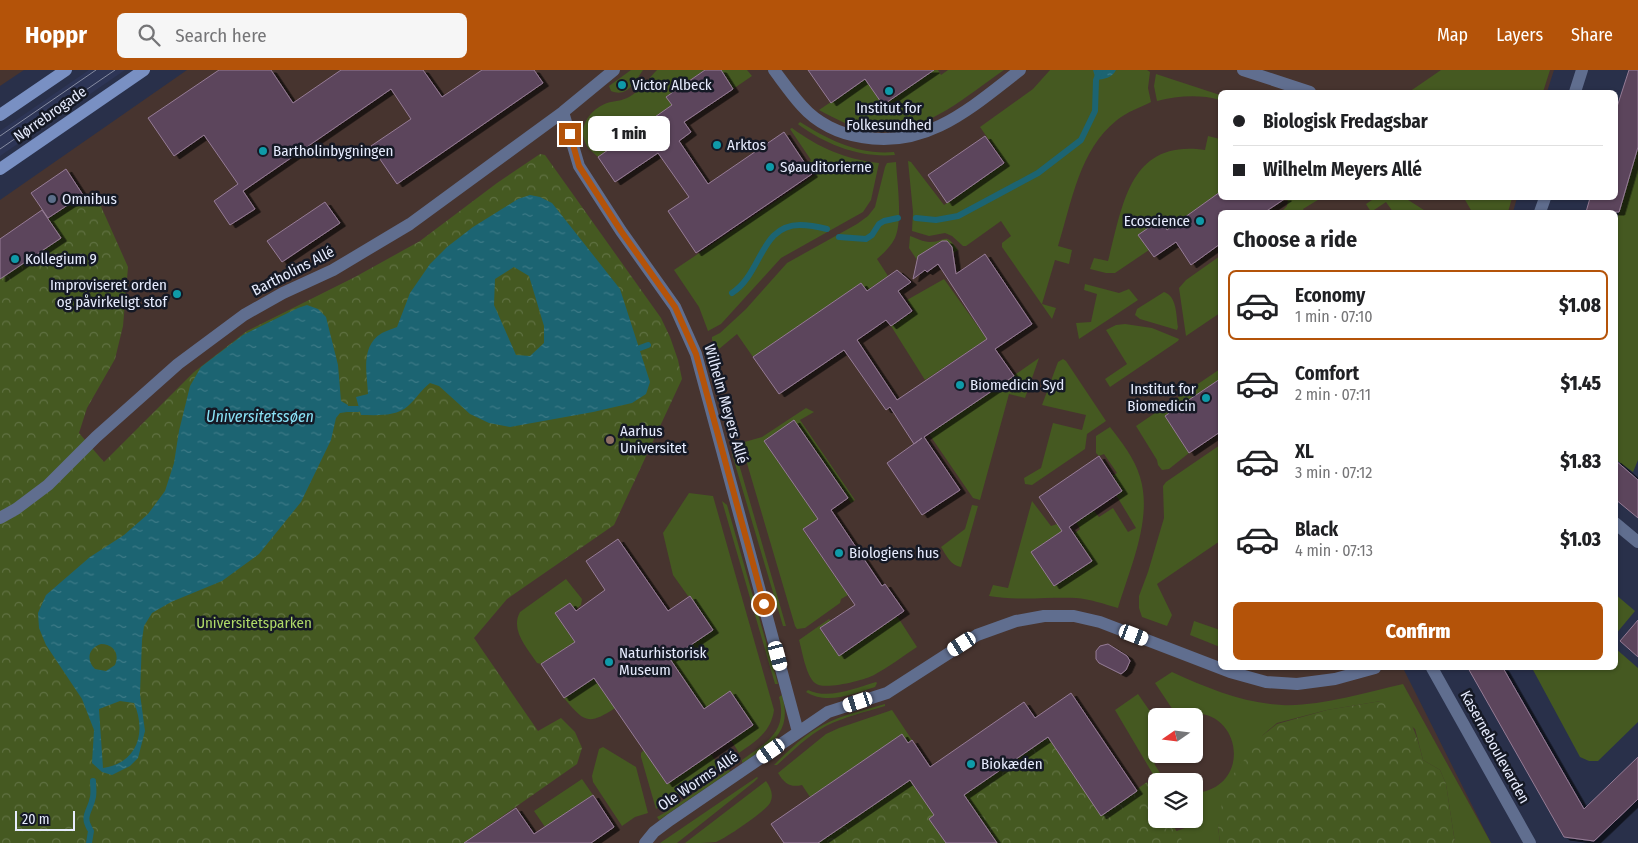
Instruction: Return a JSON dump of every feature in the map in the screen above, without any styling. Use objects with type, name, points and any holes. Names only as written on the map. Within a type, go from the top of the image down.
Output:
[{"type":"main road","name":"Nørrebrogade","points":[[0,115],[66,70]]},
{"type":"main road","name":"Nørrebrogade","points":[[0,169],[144,70]]},
{"type":"street","name":"Bartholins Allé","points":[[0,518],[48,486],[96,437],[178,364],[244,314],[283,293],[333,270],[410,224],[563,112],[614,70]]},
{"type":"street","points":[[774,70],[802,107],[824,124],[849,135],[875,140],[900,139],[930,131],[959,115],[1020,70]]},
{"type":"street","points":[[1243,70],[1304,90]]},
{"type":"street","points":[[1576,90],[1582,70]]},
{"type":"street","name":"Wilhelm Meyers Allé","points":[[563,112],[579,166],[621,231],[675,307],[694,347],[798,732]]},
{"type":"street","points":[[1618,525],[1638,542]]},
{"type":"street","name":"Ole Worms Allé","points":[[645,843],[654,832],[670,820],[828,712],[887,693],[976,635],[1016,621],[1044,616],[1074,616],[1100,622],[1218,667]]},
{"type":"street","name":"Ole Worms Allé","points":[[1225,670],[1266,682],[1297,684],[1335,679],[1368,670]]},
{"type":"street","name":"Kaserneboulevarden","points":[[1433,670],[1530,843]]},
{"type":"shaded area","points":[[0,70],[24,70],[0,86]]},
{"type":"shaded area","points":[[89,70],[125,70],[0,156],[0,131]]},
{"type":"shaded area","name":"Aarhus Universitet","points":[[187,70],[1554,70],[1548,90],[1218,90],[1218,200],[1516,200],[1514,210],[1218,210],[1218,670],[1404,670],[1491,843],[0,843],[0,200]]},
{"type":"green space","points":[[631,70],[643,70],[634,84],[626,91],[617,93],[611,91],[609,86]]},
{"type":"green space","points":[[657,70],[705,70],[667,96],[672,105],[598,157],[589,149],[583,135],[589,116],[600,106],[629,97]]},
{"type":"green space","points":[[721,70],[747,70],[752,76],[733,89]]},
{"type":"green space","points":[[934,70],[938,70],[941,75],[948,70],[1004,70],[943,112],[926,121],[891,131],[873,131],[859,128],[819,110],[865,79],[883,105]]},
{"type":"green space","points":[[1050,70],[1147,70],[1150,72],[1148,88],[1151,102],[1117,120],[1104,132],[1085,161],[1078,178],[1058,246],[1072,250],[1069,264],[1055,260],[1042,304],[1056,308],[1052,319],[1002,247],[1002,243],[1011,236],[1001,221],[966,246],[963,246],[952,236],[945,233],[929,236],[912,231],[913,212],[908,161],[911,162],[944,205],[1005,163],[980,127],[1033,89]]},
{"type":"green space","points":[[1441,70],[1550,70],[1544,90],[1412,90]]},
{"type":"green space","points":[[1156,74],[1218,94],[1218,100],[1188,96],[1157,101],[1154,86]]},
{"type":"green space","points":[[800,122],[844,145],[868,151],[894,152],[895,155],[869,154],[844,149],[821,139],[798,124]]},
{"type":"green space","points":[[792,128],[833,152],[855,159],[879,163],[871,200],[863,212],[781,258],[721,324],[708,331],[699,307],[674,270],[815,175],[807,163],[811,160],[790,129]]},
{"type":"green space","points":[[1208,136],[1218,138],[1218,193],[1167,230],[1160,220],[1139,235],[1149,250],[1115,273],[1090,269],[1094,258],[1108,261],[1125,198],[1134,180],[1145,166],[1160,155],[1180,149],[1205,150]]},
{"type":"green space","points":[[1638,148],[1638,460],[1633,472],[1618,461],[1618,216]]},
{"type":"green space","name":"Universitetsparken","points":[[540,154],[545,155],[661,318],[678,360],[682,379],[614,525],[507,599],[474,638],[538,731],[561,718],[575,732],[582,748],[577,764],[464,843],[0,843],[0,279],[48,219],[83,195],[95,193],[128,267],[123,326],[115,359],[87,408],[79,433],[104,462],[194,372],[247,331],[355,277],[420,241],[497,183]]},
{"type":"green space","points":[[896,162],[899,221],[895,238],[885,252],[877,259],[888,276],[866,291],[861,283],[753,357],[737,334],[719,349],[712,340],[712,337],[720,333],[746,309],[787,263],[868,216],[875,207],[887,163]]},
{"type":"green space","points":[[1288,200],[1318,200],[1304,210],[1283,210],[1287,206]]},
{"type":"green space","points":[[1372,200],[1408,200],[1424,210],[1392,210],[1386,202],[1374,210],[1370,210],[1366,204]]},
{"type":"green space","points":[[1465,200],[1511,200],[1509,210],[1471,210]]},
{"type":"green space","points":[[910,236],[927,242],[947,239],[958,250],[950,255],[949,243],[941,241],[918,256],[917,260],[909,248]]},
{"type":"green space","points":[[1218,257],[1218,314],[1186,336],[1179,288],[1186,280]]},
{"type":"green space","points":[[944,279],[987,339],[925,380],[891,326],[914,311],[907,300]]},
{"type":"green space","points":[[1085,284],[1119,293],[1129,289],[1138,300],[1079,339],[1076,323],[1091,322],[1097,294],[1084,290]]},
{"type":"green space","points":[[1164,292],[1174,302],[1177,330],[1140,319],[1135,315],[1137,309]]},
{"type":"green space","points":[[1125,324],[1152,328],[1179,339],[1110,387],[1105,379],[1127,364],[1106,330],[1116,325]]},
{"type":"green space","points":[[1039,358],[1025,398],[1009,394],[980,500],[973,498],[929,434]]},
{"type":"green space","points":[[1063,359],[1106,421],[1087,434],[1085,449],[1032,485],[1025,484],[1024,478],[1041,468],[1053,423],[1082,430],[1086,415],[1042,405],[1058,362]]},
{"type":"green space","points":[[1218,370],[1218,380],[1165,416],[1189,453],[1169,469],[1162,470],[1158,465],[1157,460],[1136,426]]},
{"type":"green space","points":[[806,408],[814,412],[800,420],[855,500],[851,503],[794,421],[818,519],[803,530],[848,595],[805,628],[797,629],[741,443],[762,437]]},
{"type":"green space","points":[[1110,427],[1135,464],[1140,477],[1144,509],[1134,560],[1118,608],[1076,598],[1022,599],[989,596],[993,585],[1008,588],[1032,501],[1051,526],[1057,524],[1062,531],[1032,552],[1054,586],[1092,561],[1074,534],[1080,529],[1076,522],[1093,510],[1099,517],[1113,508],[1128,532],[1136,528],[1116,495],[1122,491],[1112,476],[1117,473],[1104,454],[1099,456],[1096,453],[1096,436]]},
{"type":"green space","points":[[1218,446],[1218,542],[1157,584],[1172,615],[1167,626],[1142,617],[1139,608],[1139,596],[1164,518],[1163,486]]},
{"type":"green space","points":[[734,447],[786,626],[783,626],[732,454]]},
{"type":"green space","points":[[689,493],[713,496],[774,710],[770,724],[762,735],[739,753],[731,740],[753,725],[730,692],[704,709],[670,659],[690,596],[688,596],[673,575],[663,533]]},
{"type":"green space","points":[[722,501],[727,505],[778,684],[775,684]]},
{"type":"green space","points":[[972,505],[978,506],[961,567],[951,562],[941,547],[965,529]]},
{"type":"green space","points":[[566,579],[582,599],[581,605],[575,610],[555,613],[575,642],[541,664],[537,663],[521,639],[518,632],[517,619],[520,612]]},
{"type":"green space","points":[[1618,597],[1635,611],[1618,631]]},
{"type":"green space","points":[[897,616],[917,647],[880,672],[869,677],[844,684],[826,686],[819,685],[812,680],[799,640],[829,619],[831,621],[820,629],[839,656]]},
{"type":"green space","points":[[1194,621],[1218,629],[1218,646],[1190,635]]},
{"type":"green space","points":[[1618,651],[1638,668],[1638,722],[1598,761],[1589,761],[1580,757],[1533,670],[1618,670]]},
{"type":"green space","points":[[1172,672],[1239,698],[1282,705],[1311,704],[1403,684],[1491,843],[1455,843],[1446,784],[1440,770],[1423,760],[1415,729],[1381,701],[1327,710],[1277,723],[1263,735],[1218,826],[1220,843],[1142,843],[1185,828],[1203,828],[1203,791],[1214,788],[1227,776],[1233,762],[1233,746],[1227,731],[1216,719],[1203,714],[1203,708],[1172,708],[1155,683]]},
{"type":"green space","points":[[594,678],[615,708],[606,714],[587,719],[577,712],[564,698]]},
{"type":"green space","points":[[876,682],[875,687],[840,697],[823,698],[806,692],[808,690],[816,693],[833,693],[851,690]]},
{"type":"green space","points":[[1138,694],[1148,708],[1148,763],[1155,763],[1160,773],[1152,773],[1115,710]]},
{"type":"green space","points":[[782,695],[785,714],[782,728],[778,735],[767,746],[742,763],[742,760],[767,741],[778,728],[781,719],[779,697]]},
{"type":"green space","points":[[1381,701],[1391,704],[1405,715],[1415,732],[1423,760],[1440,770],[1446,784],[1455,843],[1220,843],[1218,826],[1224,791],[1229,780],[1263,735],[1277,724],[1327,710]]},
{"type":"green space","points":[[885,704],[885,706],[847,717],[826,726],[806,739],[777,765],[774,765],[803,738],[830,721]]},
{"type":"green space","points":[[892,710],[912,740],[908,743],[902,735],[810,797],[802,785],[794,786],[788,784],[778,773],[826,734]]},
{"type":"green space","points":[[1048,737],[1101,815],[1147,782],[1148,828],[1175,828],[1184,843],[997,843],[964,795]]},
{"type":"green space","points":[[603,747],[636,767],[648,813],[635,817],[622,826],[593,782],[592,776],[599,749]]},
{"type":"green space","points":[[644,750],[667,784],[711,754],[719,766],[656,809],[641,757],[641,753]]},
{"type":"green space","points":[[728,770],[731,771],[659,820],[657,817]]},
{"type":"green space","points":[[757,777],[754,782],[677,843],[660,843]]},
{"type":"green space","points":[[582,779],[593,795],[545,827],[534,811]]},
{"type":"green space","points":[[910,780],[934,815],[930,819],[946,843],[818,843]]},
{"type":"green space","points":[[766,781],[772,797],[767,807],[754,818],[716,842],[685,843]]},
{"type":"water","points":[[1093,70],[1116,70],[1105,79],[1096,80]]},
{"type":"water","points":[[530,195],[540,197],[552,203],[620,289],[650,382],[646,394],[632,403],[510,427],[489,423],[470,414],[439,386],[430,383],[403,410],[386,415],[361,415],[356,397],[368,394],[366,361],[370,345],[375,338],[397,327],[410,293],[430,264],[447,247],[473,227],[518,199]],"holes":[[[514,267],[529,276],[544,326],[544,343],[530,356],[516,355],[494,305],[495,279]]]},
{"type":"water","name":"Universitetssøen","points":[[307,305],[318,309],[326,317],[338,365],[341,401],[348,405],[347,412],[340,413],[336,418],[331,440],[301,502],[259,554],[222,581],[171,602],[152,613],[144,626],[142,640],[140,694],[145,731],[138,758],[130,766],[112,775],[102,772],[92,763],[94,730],[82,699],[46,645],[39,628],[38,613],[46,595],[90,557],[124,535],[148,514],[165,491],[174,463],[179,431],[190,386],[201,367],[243,335]],"holes":[[[101,644],[112,647],[117,657],[115,665],[106,671],[95,669],[90,662],[91,651]],[[120,701],[134,703],[138,714],[139,735],[136,745],[124,760],[103,768],[99,709]]]},
{"type":"building","name":"Bartholinbygningen","points":[[219,70],[271,70],[293,103],[341,70],[423,70],[442,97],[482,70],[534,70],[543,83],[397,184],[371,146],[411,119],[391,89],[243,191],[255,209],[230,225],[214,201],[238,184],[204,135],[174,156],[148,118]]},
{"type":"building","name":"Søauditorierne","points":[[705,70],[721,70],[733,89],[684,122],[691,132],[679,141],[708,184],[784,132],[812,174],[696,253],[668,211],[689,197],[658,153],[615,182],[598,157],[672,105],[666,97]]},
{"type":"building","name":"Institut for Folkesundhed","points":[[808,70],[934,70],[883,105],[865,79],[831,103]]},
{"type":"building","points":[[1629,70],[1638,70],[1638,147],[1619,212],[1618,210],[1587,210],[1589,200],[1618,200],[1618,104]]},
{"type":"building","points":[[985,136],[1004,163],[947,203],[928,175]]},
{"type":"building","points":[[66,169],[83,195],[48,218],[31,193]]},
{"type":"building","name":"Ecoscience","points":[[1218,193],[1218,200],[1283,200],[1268,210],[1218,210],[1218,245],[1191,265],[1176,242],[1154,257],[1138,235],[1160,220],[1167,230]]},
{"type":"building","points":[[325,202],[340,223],[282,262],[267,241]]},
{"type":"building","name":"Kollegium 9","points":[[42,210],[61,238],[0,279],[0,239]]},
{"type":"building","name":"Biomedicin Syd","points":[[942,241],[947,241],[952,247],[956,274],[985,254],[1032,324],[995,349],[1014,376],[924,437],[960,490],[922,515],[887,463],[914,444],[890,407],[886,410],[844,350],[779,394],[753,357],[861,283],[867,291],[897,270],[911,282],[898,291],[912,311],[891,326],[886,320],[857,340],[897,400],[987,339],[938,264],[927,272],[925,270],[913,279],[918,256]]},
{"type":"building","name":"Institut for Biomedicin","points":[[1218,380],[1218,433],[1189,453],[1165,416]]},
{"type":"building","name":"Biologiens hus","points":[[794,420],[848,498],[831,510],[882,586],[885,584],[904,611],[839,656],[820,628],[855,605],[803,529],[818,519],[764,441]]},
{"type":"building","points":[[1099,456],[1122,491],[1069,527],[1092,561],[1054,586],[1031,552],[1062,531],[1039,497]]},
{"type":"building","points":[[1618,463],[1638,480],[1638,518],[1618,501]]},
{"type":"building","name":"Naturhistorisk Museum","points":[[618,539],[668,611],[690,596],[713,630],[670,659],[704,709],[730,691],[753,725],[667,784],[594,678],[564,698],[541,664],[575,642],[555,613],[570,603],[576,611],[605,590],[586,561]]},
{"type":"building","points":[[1638,620],[1638,657],[1620,641]]},
{"type":"building","points":[[1108,644],[1127,656],[1130,661],[1126,670],[1121,674],[1099,663],[1096,659],[1096,651],[1100,646]]},
{"type":"building","points":[[1469,670],[1504,670],[1584,809],[1638,757],[1638,799],[1594,841],[1564,837]]},
{"type":"building","name":"Biokæden","points":[[1071,693],[1137,791],[1101,816],[1048,737],[964,795],[997,843],[946,843],[929,819],[934,815],[910,780],[818,843],[784,843],[771,824],[902,734],[908,743],[912,740],[930,767],[1024,702],[1035,718]]},
{"type":"building","points":[[593,795],[614,827],[591,843],[464,843],[516,808],[534,834]]},
{"type":"waterway","points":[[916,218],[936,220],[958,216],[1038,173],[1081,140],[1095,111],[1096,80],[1100,70]]},
{"type":"waterway","points":[[839,237],[866,239],[872,235],[879,224],[898,218]]},
{"type":"waterway","points":[[732,293],[742,285],[762,252],[777,233],[787,227],[800,225],[827,229]]},
{"type":"waterway","points":[[640,348],[648,345]]},
{"type":"waterway","points":[[347,409],[358,409]]},
{"type":"waterway","points":[[89,843],[91,831],[86,817],[93,797],[93,781]]},
{"type":"tram line","points":[[0,136],[96,70]]},
{"type":"tram line","points":[[0,149],[115,70]]},
{"type":"place","name":"Victor Albeck","points":[[622,85]]},
{"type":"place","name":"Institut for Folkesundhed","points":[[889,91]]},
{"type":"place","name":"Arktos","points":[[717,145]]},
{"type":"place","name":"Bartholinbygningen","points":[[263,151]]},
{"type":"place","name":"Søauditorierne","points":[[770,167]]},
{"type":"place","name":"Omnibus","points":[[52,199]]},
{"type":"place","name":"Ecoscience","points":[[1200,221]]},
{"type":"place","name":"Kollegium 9","points":[[15,259]]},
{"type":"place","name":"Improviseret orden og påvirkeligt stof","points":[[177,294]]},
{"type":"place","name":"Biomedicin Syd","points":[[960,385]]},
{"type":"place","name":"Institut for Biomedicin","points":[[1206,398]]},
{"type":"place","name":"Aarhus Universitet","points":[[610,440]]},
{"type":"place","name":"Biologiens hus","points":[[839,553]]},
{"type":"place","name":"Naturhistorisk Museum","points":[[609,662]]},
{"type":"place","name":"Biokæden","points":[[971,764]]},
{"type":"route","points":[[570,134],[579,166],[621,231],[675,307],[688,332],[696,354],[764,604]]}]
